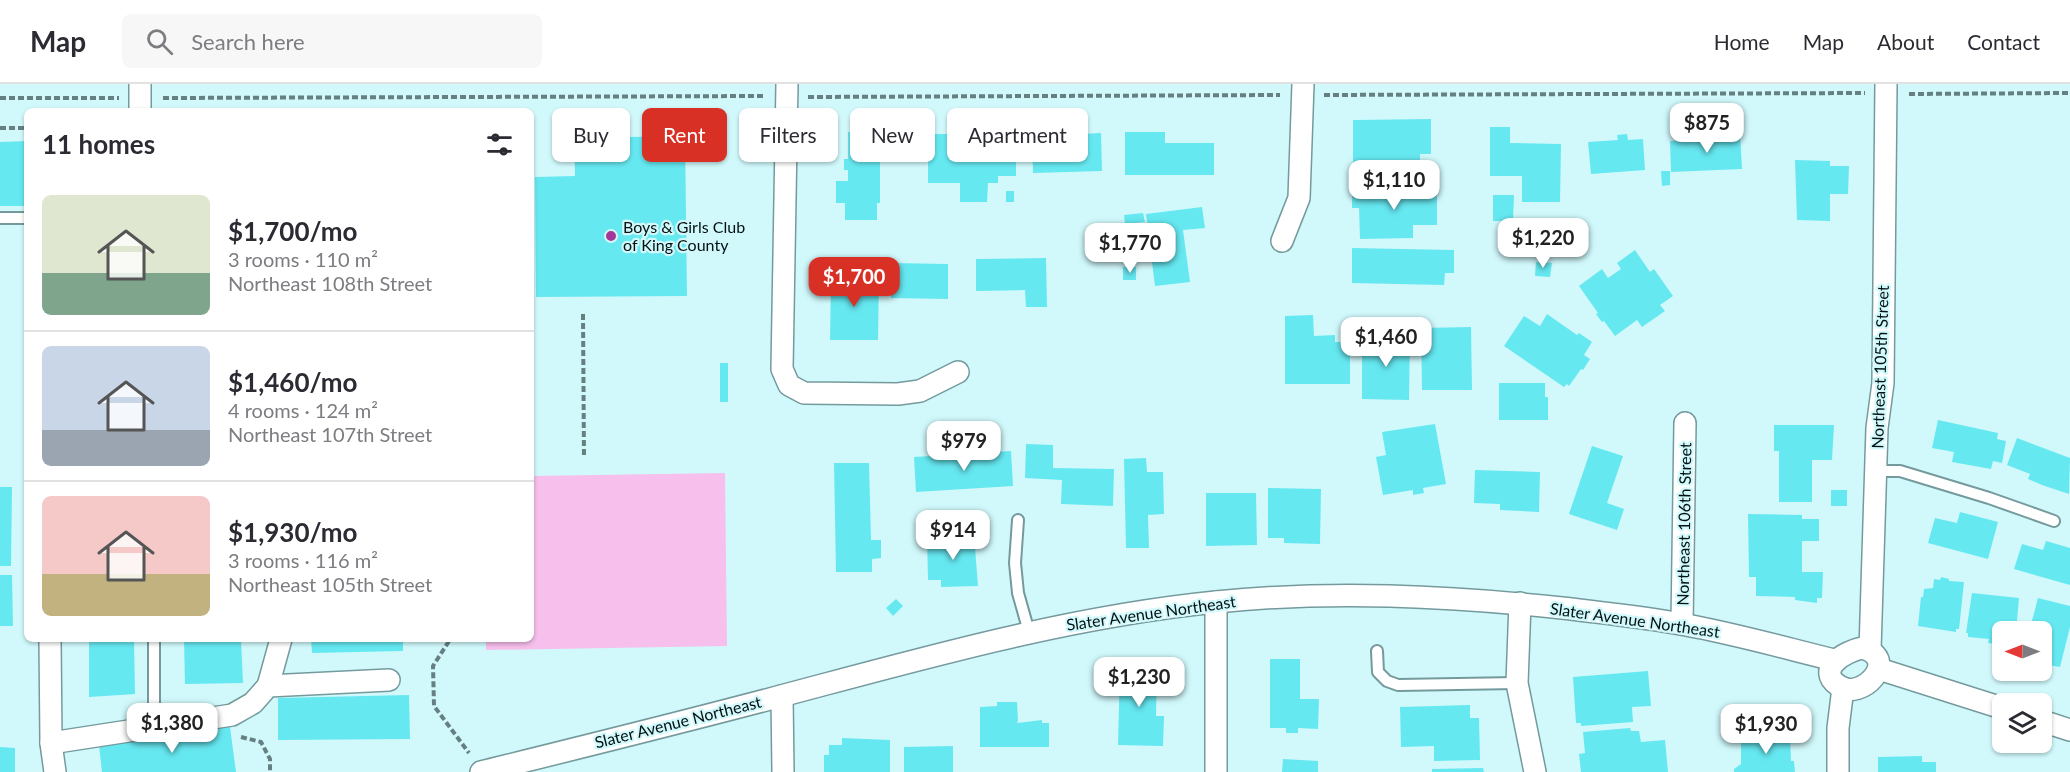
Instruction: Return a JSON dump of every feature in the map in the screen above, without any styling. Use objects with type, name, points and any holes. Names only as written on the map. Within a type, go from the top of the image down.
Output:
[{"type":"street","points":[[140,84],[140,108]]},
{"type":"street","points":[[787,84],[782,369],[789,385],[804,393],[898,393],[920,391],[958,372]]},
{"type":"street","points":[[1282,242],[1299,198],[1303,84]]},
{"type":"street","name":"Northeast 105th Street","points":[[1874,660],[1876,428],[1883,383],[1886,84]]},
{"type":"street","name":"Northeast 106th Street","points":[[1682,624],[1685,423]]},
{"type":"street","name":"Slater Avenue Northeast","points":[[477,765],[515,768],[924,657],[1029,632],[1216,602],[1329,595],[1446,597],[1520,603],[1682,624],[1762,640],[1834,660]]},
{"type":"street","points":[[1216,602],[1216,772]]},
{"type":"street","points":[[1520,603],[1517,683],[1535,772]]},
{"type":"street","points":[[50,642],[51,743],[55,772]]},
{"type":"street","points":[[51,743],[232,715],[253,703],[268,686],[280,642]]},
{"type":"street","points":[[1874,660],[1875,679],[1868,683],[1856,688],[1843,688],[1833,682],[1831,674],[1834,660],[1855,649],[1863,648],[1874,660],[1992,704]]},
{"type":"street","points":[[268,686],[389,680]]},
{"type":"street","points":[[1838,772],[1838,728],[1843,688]]},
{"type":"street","points":[[782,696],[783,772]]},
{"type":"street","points":[[2052,724],[2070,730]]},
{"type":"lane","points":[[0,218],[24,218]]},
{"type":"lane","points":[[1876,471],[1900,471],[1989,498],[2054,521]]},
{"type":"lane","points":[[1018,520],[1015,563],[1018,593],[1029,632]]},
{"type":"lane","points":[[154,642],[154,727]]},
{"type":"lane","points":[[1377,651],[1378,672],[1387,681],[1398,685],[1517,683]]},
{"type":"path","points":[[1351,94],[1846,93]]},
{"type":"path","points":[[1931,94],[2070,93]]},
{"type":"path","points":[[823,97],[1266,95]]},
{"type":"path","points":[[170,98],[748,96]]},
{"type":"path","points":[[0,98],[108,98]]},
{"type":"path","points":[[0,128],[24,128]]},
{"type":"path","points":[[583,314],[584,458]]},
{"type":"path","points":[[448,642],[433,666],[434,706],[477,765]]},
{"type":"path","points":[[236,736],[261,742],[270,759],[270,772]]},
{"type":"shaded area","points":[[725,473],[727,646],[486,650],[486,642],[534,642],[534,476]]},
{"type":"building","points":[[1431,119],[1431,154],[1420,154],[1420,162],[1406,162],[1407,175],[1353,176],[1353,120]]},
{"type":"building","points":[[1490,127],[1510,127],[1510,143],[1561,144],[1560,202],[1522,202],[1522,176],[1490,176]]},
{"type":"building","points":[[848,132],[850,132],[850,162],[880,162],[880,203],[877,203],[877,220],[845,220],[845,203],[836,203],[836,181],[848,181],[848,170],[844,170],[844,159],[848,159]]},
{"type":"building","points":[[1125,132],[1165,132],[1165,143],[1214,143],[1214,175],[1125,175]]},
{"type":"building","points":[[1740,132],[1742,169],[1671,172],[1670,141],[1719,139],[1719,133]]},
{"type":"building","points":[[1101,133],[1102,171],[1033,173],[1033,162],[1088,162],[1088,134]]},
{"type":"building","points":[[935,134],[947,134],[947,162],[1016,162],[1016,176],[998,176],[998,183],[988,183],[987,202],[960,202],[960,183],[928,183],[928,162],[935,162]]},
{"type":"building","points":[[1627,134],[1628,140],[1643,139],[1645,170],[1591,174],[1588,142],[1618,140],[1617,135]]},
{"type":"building","name":"Boys & Girls Club of King County","points":[[630,137],[642,137],[642,162],[685,162],[687,296],[536,297],[535,177],[575,176],[575,162],[630,162]]},
{"type":"building","points":[[24,141],[24,206],[0,206],[0,142]]},
{"type":"building","points":[[1795,160],[1830,161],[1830,166],[1849,166],[1848,194],[1830,194],[1830,221],[1797,220]]},
{"type":"building","points":[[1661,171],[1670,171],[1670,185],[1662,186]]},
{"type":"building","points":[[1437,188],[1437,225],[1413,225],[1413,238],[1360,239],[1359,208],[1352,208],[1352,189]]},
{"type":"building","points":[[1006,191],[1014,191],[1014,202],[1006,202]]},
{"type":"building","points":[[1493,195],[1514,195],[1513,221],[1493,221]]},
{"type":"building","points":[[1202,207],[1205,228],[1183,230],[1190,282],[1155,286],[1146,214]]},
{"type":"building","points":[[1143,213],[1145,222],[1125,224],[1124,215]]},
{"type":"building","points":[[1352,248],[1454,250],[1454,273],[1445,273],[1444,285],[1352,283]]},
{"type":"building","points":[[1635,250],[1650,272],[1654,269],[1673,296],[1660,305],[1665,311],[1642,327],[1637,320],[1615,336],[1596,314],[1598,313],[1579,286],[1602,269],[1608,278],[1621,269],[1617,263]]},
{"type":"building","points":[[1046,258],[1047,307],[1026,307],[1025,290],[976,291],[976,259]]},
{"type":"building","points":[[1536,262],[1552,263],[1550,277],[1535,276]]},
{"type":"building","points":[[891,263],[948,264],[948,299],[891,298]]},
{"type":"building","points":[[1123,267],[1136,267],[1136,280],[1123,280]]},
{"type":"building","points":[[831,276],[879,277],[878,340],[830,340]]},
{"type":"building","points":[[1547,314],[1577,335],[1579,333],[1592,342],[1584,355],[1590,359],[1569,386],[1567,384],[1564,387],[1504,346],[1524,316],[1540,326]]},
{"type":"building","points":[[1313,315],[1314,336],[1335,335],[1335,342],[1350,342],[1350,384],[1285,384],[1285,316]]},
{"type":"building","points":[[1471,327],[1472,390],[1422,390],[1421,328]]},
{"type":"building","points":[[1362,336],[1410,336],[1409,400],[1362,399]]},
{"type":"building","points":[[720,363],[728,363],[728,402],[720,402]]},
{"type":"building","points":[[1499,383],[1545,383],[1545,397],[1548,397],[1548,420],[1499,420]]},
{"type":"building","points":[[1938,420],[1998,433],[1997,439],[2006,441],[2002,463],[1993,461],[1991,469],[1952,462],[1954,452],[1932,448]]},
{"type":"building","points":[[1435,424],[1446,484],[1423,488],[1424,493],[1413,495],[1413,490],[1383,495],[1376,457],[1386,455],[1382,432]]},
{"type":"building","points":[[1774,425],[1834,425],[1832,460],[1812,460],[1812,502],[1779,502],[1779,451],[1774,451]]},
{"type":"building","points":[[2017,438],[2070,458],[2069,494],[2028,479],[2030,474],[2007,465]]},
{"type":"building","points":[[1026,444],[1053,445],[1053,468],[1114,469],[1113,506],[1061,504],[1062,480],[1025,478]]},
{"type":"building","points":[[1592,446],[1623,456],[1607,503],[1624,509],[1617,530],[1569,514]]},
{"type":"building","points":[[1011,451],[1013,486],[916,492],[914,457]]},
{"type":"building","points":[[1146,458],[1147,472],[1163,472],[1164,514],[1148,515],[1149,548],[1126,548],[1124,459]]},
{"type":"building","points":[[834,463],[869,463],[871,540],[881,540],[881,558],[872,559],[872,572],[836,572]]},
{"type":"building","points":[[1475,470],[1540,472],[1539,512],[1500,510],[1500,504],[1474,503]]},
{"type":"building","points":[[0,487],[12,487],[11,566],[0,566]]},
{"type":"building","points":[[1268,488],[1321,489],[1320,544],[1284,543],[1284,538],[1268,538]]},
{"type":"building","points":[[1831,490],[1847,490],[1847,506],[1831,506]]},
{"type":"building","points":[[1206,493],[1256,493],[1257,545],[1206,546]]},
{"type":"building","points":[[1960,512],[1998,522],[1988,559],[1928,543],[1935,518],[1957,523]]},
{"type":"building","points":[[1748,514],[1802,515],[1802,519],[1819,519],[1819,541],[1802,541],[1802,572],[1823,572],[1822,598],[1817,598],[1817,603],[1795,600],[1795,597],[1756,596],[1756,577],[1749,577]]},
{"type":"building","points":[[974,535],[978,586],[941,587],[941,580],[928,580],[927,537]]},
{"type":"building","points":[[2046,541],[2070,548],[2070,585],[2014,569],[2022,544],[2043,550]]},
{"type":"building","points":[[0,575],[12,575],[13,626],[0,626]]},
{"type":"building","points":[[1941,577],[1949,581],[1964,582],[1959,629],[1956,629],[1956,632],[1918,626],[1924,589],[1933,588],[1934,579],[1940,580]]},
{"type":"building","points":[[1972,593],[2019,598],[2017,621],[1992,621],[1992,643],[1988,643],[1989,639],[1968,637],[1966,633]]},
{"type":"building","points":[[2038,598],[2070,606],[2070,627],[2060,667],[2052,666],[2052,621],[2032,621]]},
{"type":"building","points":[[896,599],[903,606],[893,616],[886,608]]},
{"type":"building","points":[[89,642],[134,642],[135,694],[89,697]]},
{"type":"building","points":[[184,642],[241,642],[243,683],[185,684]]},
{"type":"building","points":[[311,642],[403,642],[403,651],[312,653]]},
{"type":"building","points":[[1270,659],[1300,659],[1300,699],[1319,699],[1318,729],[1298,728],[1298,733],[1286,733],[1286,728],[1270,728]]},
{"type":"building","points":[[1120,667],[1157,668],[1156,716],[1164,716],[1163,746],[1118,745]]},
{"type":"building","points":[[1648,671],[1651,706],[1632,707],[1633,722],[1581,726],[1581,723],[1576,723],[1573,677]]},
{"type":"building","points":[[409,695],[410,739],[278,740],[278,698]]},
{"type":"building","points":[[997,702],[1017,702],[1017,723],[1042,720],[1042,723],[1049,723],[1049,747],[980,747],[980,707],[997,706]]},
{"type":"building","points":[[1470,705],[1470,718],[1479,718],[1480,760],[1434,761],[1434,746],[1401,747],[1400,707]]},
{"type":"building","points":[[230,727],[236,772],[102,772],[99,745]]},
{"type":"building","points":[[1630,728],[1631,731],[1639,731],[1641,742],[1665,740],[1668,772],[1581,772],[1579,754],[1585,753],[1583,732]]},
{"type":"building","points":[[1790,736],[1791,761],[1794,761],[1795,772],[1734,772],[1734,769],[1741,764],[1741,738]]},
{"type":"building","points":[[842,738],[890,740],[890,772],[824,772],[824,755],[829,755],[829,745],[842,745]]},
{"type":"building","points":[[953,746],[953,772],[904,772],[904,747]]},
{"type":"building","points":[[0,747],[15,748],[15,772],[0,772]]},
{"type":"building","points":[[1922,756],[1922,762],[1936,762],[1936,772],[1878,772],[1878,757]]},
{"type":"building","points":[[1283,759],[1318,761],[1318,772],[1282,772]]},
{"type":"building","points":[[1483,768],[1484,772],[1432,772],[1432,769]]},
{"type":"place","name":"Boys & Girls Club of King County","points":[[611,236]]}]
